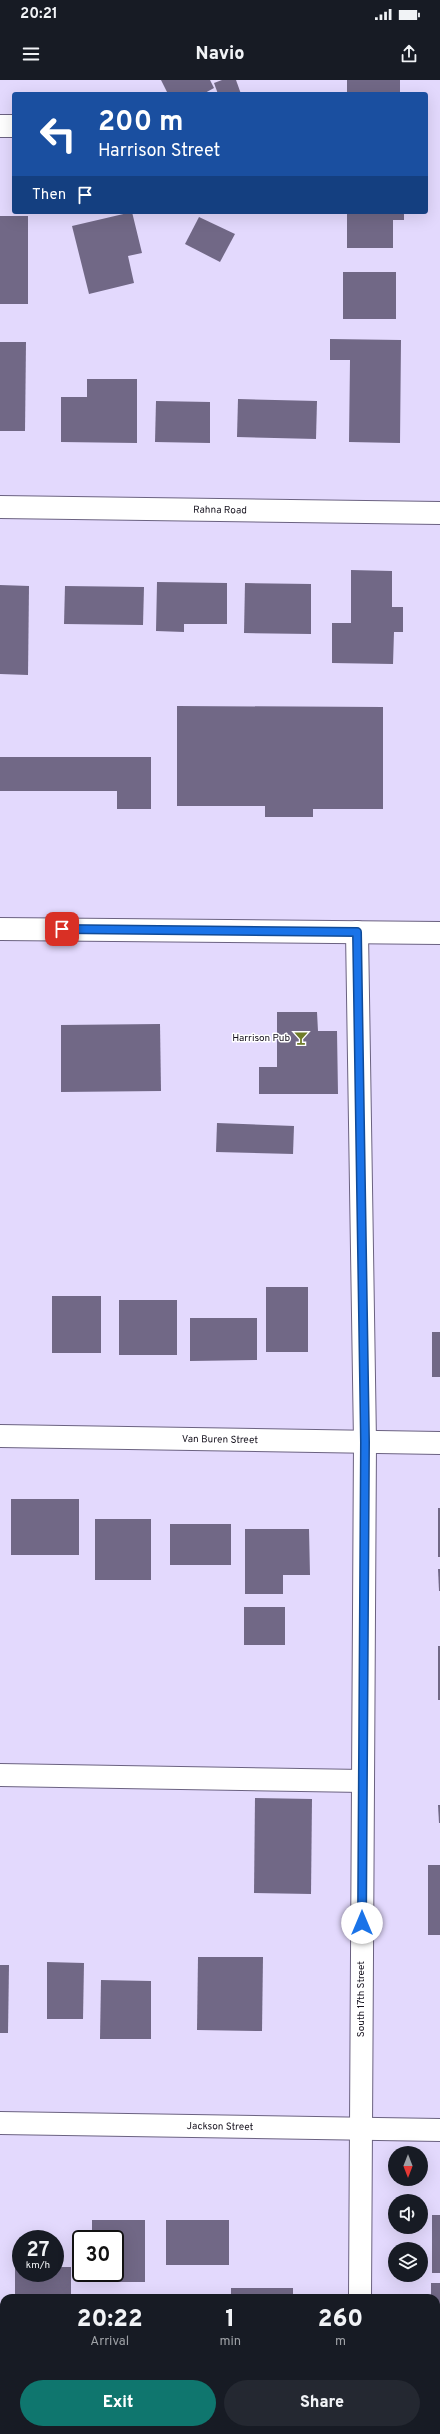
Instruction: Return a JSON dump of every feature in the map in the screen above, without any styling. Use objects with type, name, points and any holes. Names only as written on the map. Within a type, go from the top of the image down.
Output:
[{"type":"street","points":[[0,126],[12,126]]},
{"type":"street","name":"Rahna Road","points":[[0,507],[440,513]]},
{"type":"street","points":[[0,929],[440,933]]},
{"type":"street","name":"South 17th Street","points":[[357,932],[365,1442],[360,2294]]},
{"type":"street","name":"Van Buren Street","points":[[0,1436],[440,1443]]},
{"type":"street","points":[[0,1775],[363,1780]]},
{"type":"street","name":"Jackson Street","points":[[0,2124],[440,2130]]},
{"type":"building","points":[[161,80],[210,80],[214,88],[207,92],[167,92]]},
{"type":"building","points":[[222,80],[236,80],[240,92],[217,92],[214,83]]},
{"type":"building","points":[[347,80],[400,80],[400,92],[347,92]]},
{"type":"building","points":[[123,214],[132,214],[142,253],[128,256],[134,283],[89,294],[72,226]]},
{"type":"building","points":[[347,214],[404,214],[404,220],[393,220],[393,248],[347,248]]},
{"type":"building","points":[[0,216],[28,216],[28,304],[0,304]]},
{"type":"building","points":[[199,217],[235,234],[220,262],[185,244]]},
{"type":"building","points":[[343,272],[396,272],[396,319],[343,319]]},
{"type":"building","points":[[330,339],[401,340],[400,443],[349,442],[350,360],[330,360]]},
{"type":"building","points":[[0,342],[26,342],[25,431],[0,431]]},
{"type":"building","points":[[87,379],[137,379],[137,443],[61,442],[61,397],[87,397]]},
{"type":"building","points":[[238,399],[317,401],[316,439],[237,437]]},
{"type":"building","points":[[156,401],[210,402],[210,443],[155,442]]},
{"type":"building","points":[[351,570],[392,571],[392,607],[403,607],[403,632],[394,632],[393,664],[332,663],[332,623],[351,623]]},
{"type":"building","points":[[157,582],[227,583],[227,624],[184,624],[184,632],[156,631]]},
{"type":"building","points":[[245,583],[311,584],[311,634],[244,633]]},
{"type":"building","points":[[0,585],[29,586],[28,675],[0,674]]},
{"type":"building","points":[[65,586],[144,587],[143,625],[64,624]]},
{"type":"building","points":[[177,706],[383,707],[383,809],[313,809],[313,817],[265,817],[265,806],[177,806]]},
{"type":"building","points":[[0,757],[151,757],[151,809],[117,809],[117,791],[0,791]]},
{"type":"building","points":[[277,1012],[317,1012],[318,1031],[337,1031],[338,1094],[259,1094],[259,1067],[277,1067]]},
{"type":"building","points":[[160,1024],[161,1091],[61,1092],[61,1025]]},
{"type":"building","points":[[217,1123],[294,1126],[293,1154],[216,1152]]},
{"type":"building","points":[[266,1287],[308,1287],[308,1352],[266,1352]]},
{"type":"building","points":[[52,1296],[101,1296],[101,1353],[52,1353]]},
{"type":"building","points":[[119,1300],[177,1300],[177,1355],[119,1355]]},
{"type":"building","points":[[190,1318],[257,1318],[257,1360],[190,1361]]},
{"type":"building","points":[[432,1332],[440,1332],[440,1377],[432,1377]]},
{"type":"building","points":[[11,1499],[79,1499],[79,1555],[11,1555]]},
{"type":"building","points":[[438,1508],[440,1508],[440,1557],[438,1557]]},
{"type":"building","points":[[95,1519],[151,1519],[151,1580],[95,1580]]},
{"type":"building","points":[[170,1524],[231,1524],[231,1565],[170,1565]]},
{"type":"building","points":[[245,1529],[309,1529],[310,1575],[283,1575],[283,1594],[245,1594]]},
{"type":"building","points":[[438,1569],[440,1569],[440,1591],[439,1591]]},
{"type":"building","points":[[244,1607],[285,1607],[285,1645],[244,1645]]},
{"type":"building","points":[[438,1646],[440,1646],[440,1700],[438,1700]]},
{"type":"building","points":[[255,1798],[312,1799],[311,1894],[254,1893]]},
{"type":"building","points":[[438,1805],[440,1805],[440,1823],[439,1823]]},
{"type":"building","points":[[428,1865],[440,1865],[440,1935],[428,1935]]},
{"type":"building","points":[[198,1957],[263,1957],[262,2031],[197,2030]]},
{"type":"building","points":[[47,1962],[84,1963],[83,2019],[47,2019]]},
{"type":"building","points":[[0,1965],[9,1965],[8,2033],[0,2033]]},
{"type":"building","points":[[101,1980],[151,1981],[151,2039],[100,2039]]},
{"type":"building","points":[[432,2215],[440,2215],[440,2273],[432,2273]]},
{"type":"building","points":[[92,2220],[145,2220],[145,2282],[124,2282],[124,2230],[92,2230]]},
{"type":"building","points":[[166,2220],[229,2220],[229,2265],[166,2265]]},
{"type":"building","points":[[64,2267],[71,2267],[71,2294],[15,2294],[15,2282],[64,2282]]},
{"type":"building","points":[[431,2283],[440,2283],[440,2294],[431,2294]]},
{"type":"building","points":[[231,2288],[293,2288],[293,2294],[231,2294]]},
{"type":"place","name":"Harrison Pub","points":[[301,1038]]},
{"type":"route","points":[[62,929],[357,932],[365,1442],[362,1923]]}]
